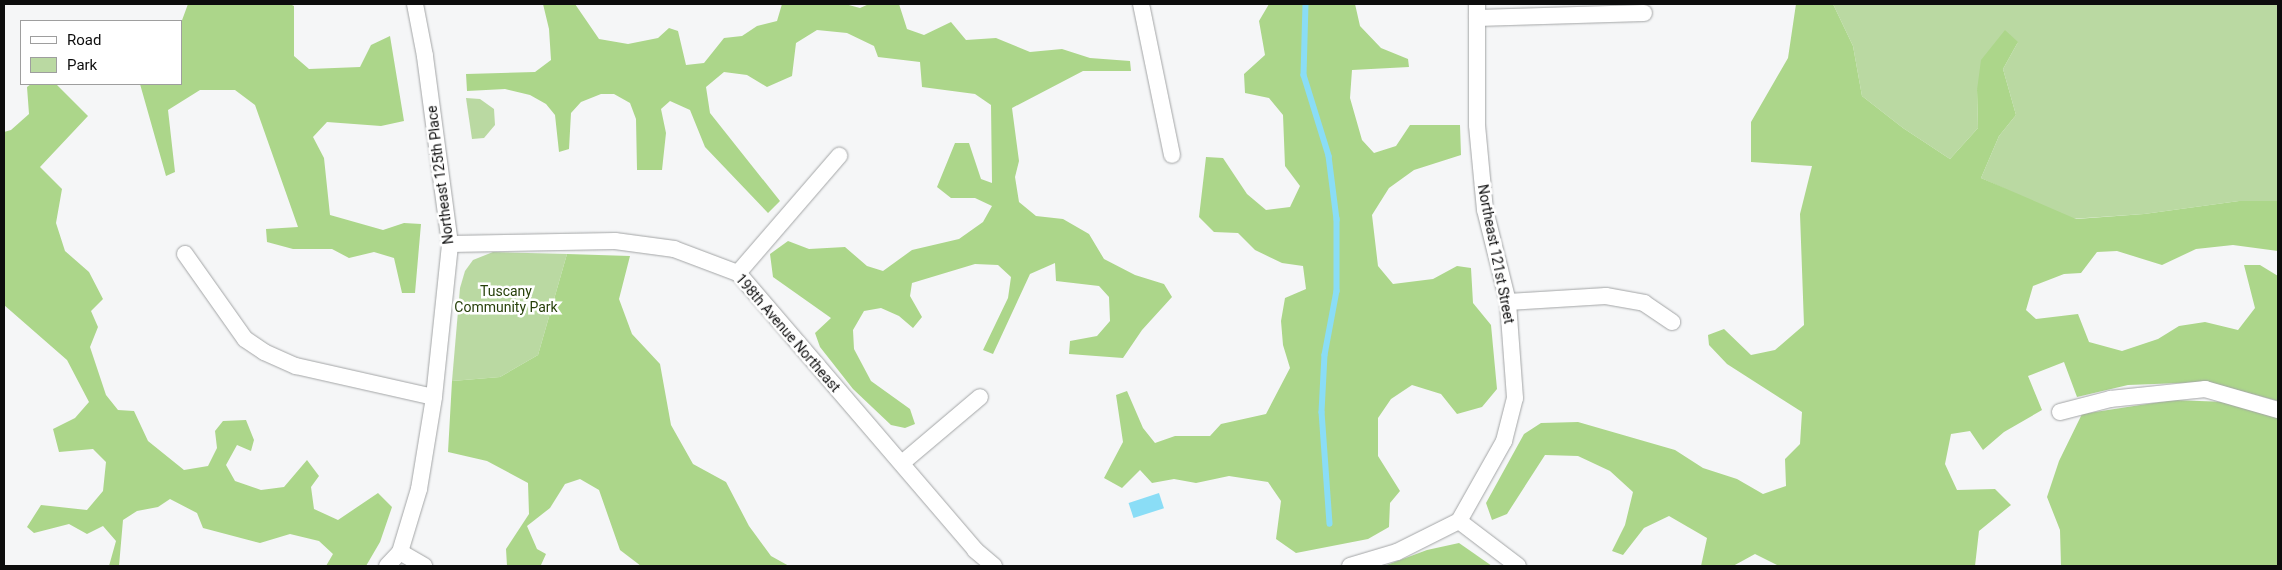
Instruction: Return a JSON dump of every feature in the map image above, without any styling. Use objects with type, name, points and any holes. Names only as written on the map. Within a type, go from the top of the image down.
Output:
[{"type":"street","name":"Northeast 125th Place","points":[[400,552],[419,489],[434,397],[450,244],[425,56],[415,4]]},
{"type":"street","points":[[1141,4],[1172,155]]},
{"type":"street","points":[[1477,11],[1644,13]]},
{"type":"street","name":"Northeast 121st Street","points":[[1459,522],[1504,441],[1515,398],[1508,302],[1485,210],[1477,125],[1477,11]]},
{"type":"street","points":[[738,273],[839,156]]},
{"type":"street","name":"198th Avenue Northeast","points":[[450,244],[615,241],[674,249],[738,273],[975,550],[994,566]]},
{"type":"street","points":[[185,254],[244,339],[264,352],[296,366],[434,397]]},
{"type":"street","points":[[1508,302],[1606,296],[1644,303],[1672,322]]},
{"type":"street","points":[[2060,412],[2119,397],[2205,389],[2278,410]]},
{"type":"street","points":[[902,463],[980,397]]},
{"type":"street","points":[[1350,566],[1397,552],[1459,522],[1518,566]]},
{"type":"street","points":[[387,566],[400,552],[424,566]]},
{"type":"green space","points":[[188,4],[290,4],[294,6],[294,56],[309,69],[360,67],[371,45],[390,36],[404,121],[381,126],[327,122],[313,137],[324,158],[330,215],[383,230],[404,223],[421,224],[415,293],[402,293],[394,258],[374,252],[349,258],[332,249],[293,249],[267,242],[266,229],[298,227],[255,105],[235,90],[200,90],[168,110],[175,172],[166,176],[140,85],[182,85],[182,20]]},
{"type":"green space","points":[[543,4],[575,4],[599,39],[628,44],[658,38],[669,28],[678,31],[686,65],[704,63],[724,38],[742,36],[757,26],[777,21],[782,4],[845,4],[860,8],[869,4],[899,4],[907,29],[924,35],[951,22],[966,40],[996,38],[1030,52],[1062,49],[1090,58],[1130,61],[1131,71],[1083,71],[1012,108],[1019,161],[1015,177],[1019,202],[1036,216],[1063,219],[1089,234],[1104,259],[1135,275],[1164,284],[1172,297],[1142,330],[1123,358],[1069,354],[1070,341],[1097,336],[1110,321],[1109,297],[1099,286],[1056,281],[1055,263],[1030,274],[993,354],[983,350],[1008,298],[1011,277],[998,265],[975,264],[912,283],[910,296],[922,317],[913,328],[899,316],[881,308],[864,311],[853,330],[854,349],[871,381],[910,409],[915,424],[905,428],[891,425],[853,389],[820,347],[815,333],[831,318],[773,277],[770,254],[788,241],[809,249],[845,247],[867,266],[883,271],[912,250],[959,239],[983,222],[992,206],[975,198],[951,198],[937,187],[955,143],[969,143],[981,179],[992,183],[991,105],[975,94],[922,87],[920,62],[878,57],[874,46],[847,33],[817,30],[796,43],[792,76],[767,87],[747,75],[724,72],[706,87],[710,113],[780,201],[768,213],[705,147],[690,110],[670,101],[661,109],[666,133],[662,170],[637,170],[636,119],[630,103],[614,94],[601,94],[581,102],[571,113],[569,149],[559,152],[555,115],[546,104],[530,95],[505,89],[467,91],[466,74],[535,72],[551,60],[549,29]]},
{"type":"green space","points":[[1269,4],[1355,4],[1360,26],[1381,48],[1408,59],[1409,67],[1352,70],[1350,98],[1362,140],[1374,153],[1396,146],[1410,125],[1460,125],[1461,155],[1414,170],[1389,188],[1372,215],[1378,266],[1393,284],[1433,279],[1457,266],[1471,268],[1473,303],[1491,325],[1497,389],[1482,407],[1457,414],[1441,394],[1412,385],[1391,399],[1378,418],[1378,456],[1400,491],[1390,503],[1389,527],[1368,539],[1296,553],[1276,539],[1281,501],[1268,482],[1229,476],[1196,483],[1174,479],[1152,483],[1140,470],[1122,488],[1104,478],[1123,442],[1116,395],[1127,391],[1143,428],[1155,443],[1175,436],[1210,436],[1221,424],[1266,414],[1290,368],[1283,345],[1281,321],[1285,298],[1306,289],[1303,266],[1282,263],[1255,250],[1238,233],[1214,232],[1199,217],[1206,157],[1223,158],[1247,194],[1266,210],[1290,207],[1300,186],[1285,166],[1283,115],[1269,98],[1245,93],[1244,74],[1265,55],[1259,21]]},
{"type":"green space","points":[[1796,4],[1833,4],[1853,46],[1862,96],[1903,128],[1950,159],[1978,128],[1977,90],[1981,60],[2005,30],[2018,42],[2003,69],[2016,115],[1999,136],[1981,178],[2076,219],[2144,214],[2239,201],[2278,201],[2278,251],[2233,245],[2196,249],[2162,265],[2117,251],[2097,252],[2081,273],[2064,274],[2033,286],[2026,310],[2036,319],[2078,314],[2089,342],[2122,351],[2158,339],[2179,326],[2205,322],[2238,330],[2255,308],[2244,265],[2260,265],[2278,276],[2278,401],[2207,382],[2128,385],[2077,397],[2064,362],[2028,376],[2042,410],[2004,432],[1983,450],[1970,431],[1951,434],[1945,464],[1957,490],[1995,489],[2011,505],[1979,531],[1975,566],[1779,566],[1755,554],[1733,566],[1701,566],[1707,538],[1669,516],[1644,528],[1623,555],[1612,551],[1625,525],[1633,492],[1610,471],[1578,456],[1545,455],[1507,514],[1492,520],[1486,503],[1524,434],[1541,423],[1578,422],[1675,450],[1703,468],[1737,479],[1763,494],[1786,486],[1785,459],[1800,444],[1802,412],[1727,364],[1709,345],[1708,335],[1724,329],[1751,355],[1775,350],[1804,325],[1800,214],[1812,166],[1751,162],[1751,122],[1788,58]]},
{"type":"green space","points":[[1833,4],[2278,4],[2278,201],[2239,201],[2144,214],[2071,219],[1981,178],[1999,136],[2016,115],[2003,69],[2018,42],[1977,90],[1978,128],[1950,159],[1903,128],[1862,96],[1853,46]]},
{"type":"green space","points":[[30,85],[57,85],[88,116],[40,167],[62,189],[56,223],[65,251],[89,272],[103,299],[91,311],[98,327],[90,347],[106,395],[118,410],[134,411],[148,441],[184,470],[208,466],[217,448],[215,431],[223,421],[246,420],[254,440],[251,451],[237,445],[226,465],[235,481],[261,490],[284,487],[307,460],[319,476],[311,487],[314,509],[338,520],[378,493],[392,507],[380,542],[366,566],[326,566],[333,554],[319,541],[290,534],[260,543],[203,528],[197,513],[170,499],[158,507],[137,511],[123,520],[119,566],[109,566],[116,541],[103,526],[87,534],[69,524],[34,533],[27,527],[41,505],[87,510],[103,491],[106,462],[93,449],[59,452],[53,429],[75,418],[89,402],[67,360],[4,305],[4,132],[11,130],[29,114],[27,87]]},
{"type":"green space","points":[[466,98],[480,99],[494,109],[495,125],[484,138],[472,139]]},
{"type":"green space","name":"Tuscany Community Park","points":[[493,252],[567,254],[538,355],[500,377],[452,381],[460,288],[465,271],[473,260]]},
{"type":"green space","points":[[567,254],[630,256],[619,299],[632,334],[660,364],[671,425],[693,464],[726,482],[749,526],[771,556],[789,566],[641,566],[620,550],[599,490],[580,479],[565,484],[550,508],[527,526],[537,549],[546,554],[541,565],[507,566],[506,549],[529,514],[528,483],[487,461],[448,452],[452,381],[500,377],[538,355]]},
{"type":"green space","points":[[2173,400],[2226,402],[2278,418],[2278,566],[2061,566],[2060,530],[2047,497],[2059,461],[2082,414]]},
{"type":"green space","points":[[1459,543],[1492,566],[1384,566],[1427,550]]},
{"type":"water","points":[[1159,493],[1164,508],[1134,518],[1129,503]]},
{"type":"waterway","points":[[1306,4],[1304,75],[1329,156],[1337,219],[1337,291],[1325,355],[1322,412],[1330,524]]}]
